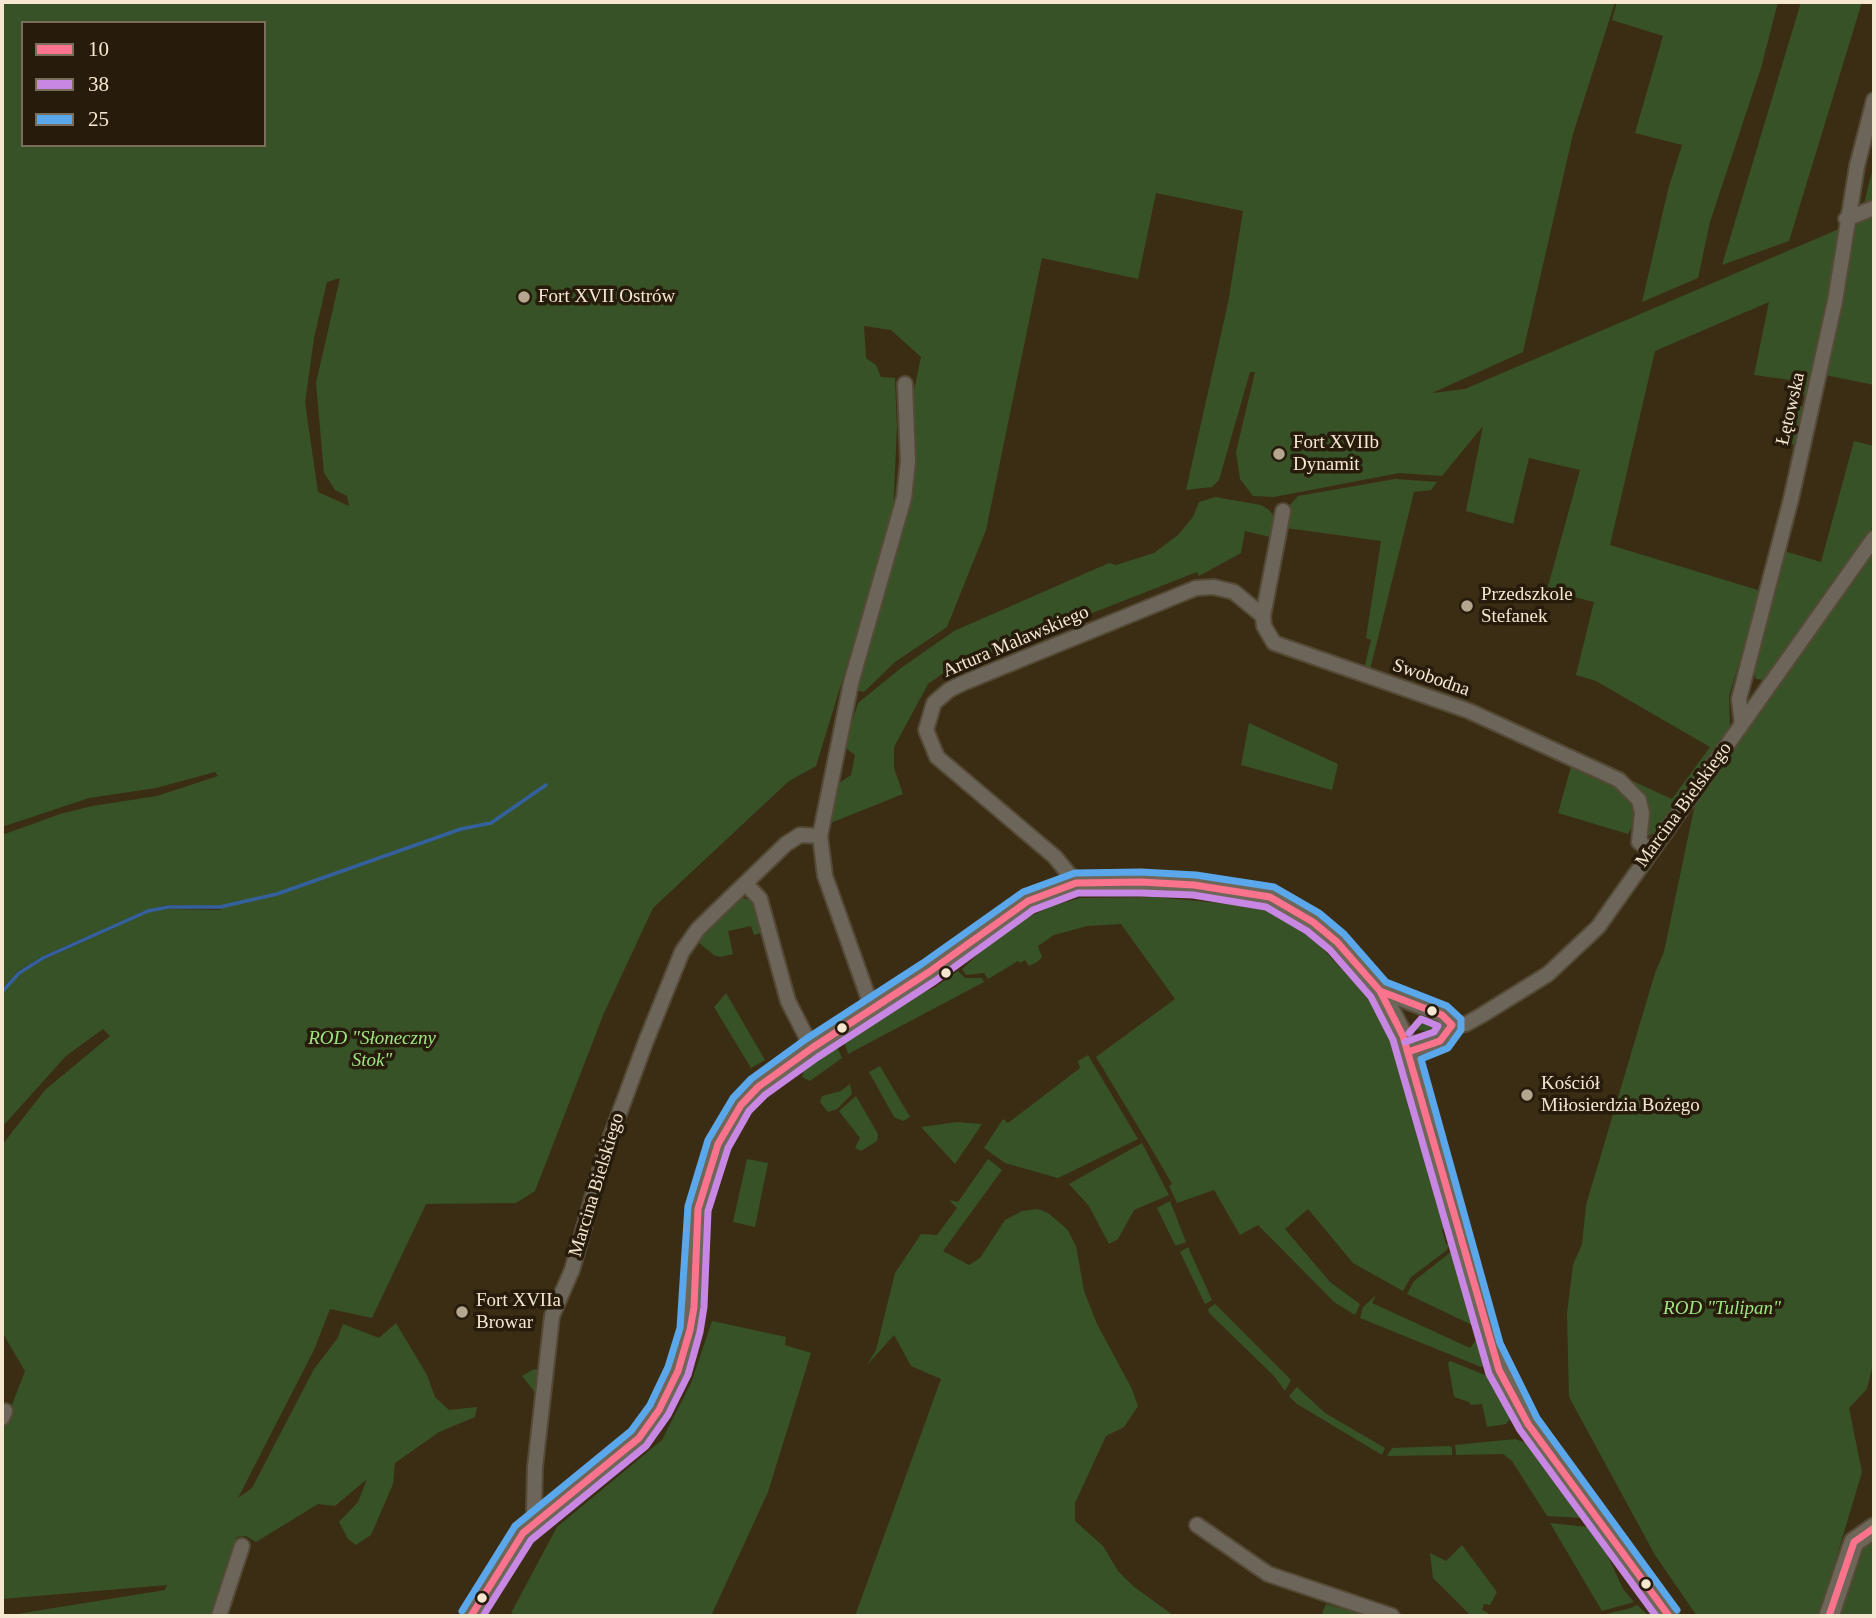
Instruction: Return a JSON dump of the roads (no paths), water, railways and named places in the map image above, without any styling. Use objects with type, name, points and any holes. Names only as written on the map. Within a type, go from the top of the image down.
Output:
[{"type":"street","name":"Łętowska","points":[[1742,724],[1739,699],[1791,499],[1835,301],[1846,219],[1874,100]]},
{"type":"street","points":[[1846,219],[1874,208]]},
{"type":"street","points":[[872,1009],[825,876],[820,835],[851,683],[904,498],[908,461],[905,384]]},
{"type":"street","points":[[1263,616],[1283,511]]},
{"type":"street","name":"Marcina Bielskiego","points":[[1408,1052],[1440,1041],[1452,1025],[1466,1024],[1482,1015],[1565,961],[1598,927],[1650,850],[1874,538]]},
{"type":"street","name":"Artura Malawskiego","points":[[1076,884],[1055,857],[937,757],[926,730],[929,712],[940,696],[987,673],[1196,588],[1214,587],[1234,592],[1263,616]]},
{"type":"street","name":"Swobodna","points":[[1263,616],[1268,635],[1281,647],[1469,711],[1619,780],[1639,800],[1642,813],[1639,842],[1650,850]]},
{"type":"street","name":"Marcina Bielskiego","points":[[540,1517],[534,1510],[534,1467],[552,1315],[572,1270],[605,1152],[682,952],[698,929],[786,844],[800,835],[820,835]]},
{"type":"street","points":[[746,884],[760,899],[788,1001],[812,1048]]},
{"type":"street","points":[[473,1616],[508,1553],[540,1517],[639,1438],[659,1410],[678,1371],[690,1330],[694,1307],[698,1209],[718,1144],[741,1105],[758,1087],[812,1048],[1028,901],[1076,884],[1194,885],[1270,897],[1313,922],[1337,942],[1380,991],[1400,1027],[1408,1052],[1477,1303],[1499,1370],[1528,1424],[1669,1616]]},
{"type":"street","points":[[1380,991],[1442,1015],[1452,1025]]},
{"type":"street","points":[[1400,1027],[1408,1014],[1419,1007]]},
{"type":"street","points":[[1197,1525],[1268,1574],[1392,1616]]},
{"type":"street","points":[[1829,1616],[1854,1542],[1874,1528]]},
{"type":"street","points":[[219,1616],[242,1546]]},
{"type":"waterway","points":[[2,992],[19,973],[43,958],[148,911],[168,907],[220,907],[277,894],[461,829],[491,823],[546,785]]},
{"type":"place","name":"Fort XVII Ostrów","points":[[524,297]]},
{"type":"place","name":"Fort XVIIb Dynamit","points":[[1279,454]]},
{"type":"place","name":"Przedszkole Stefanek","points":[[1467,606]]},
{"type":"place","name":"Kościół Miłosierdzia Bożego","points":[[1527,1095]]},
{"type":"place","name":"Fort XVIIa Browar","points":[[462,1312]]},
{"type":"park label","name":"ROD \"Słoneczny Stok\"","points":[[372,1050]]},
{"type":"park label","name":"ROD \"Tulipan\"","points":[[1722,1309]]}]
